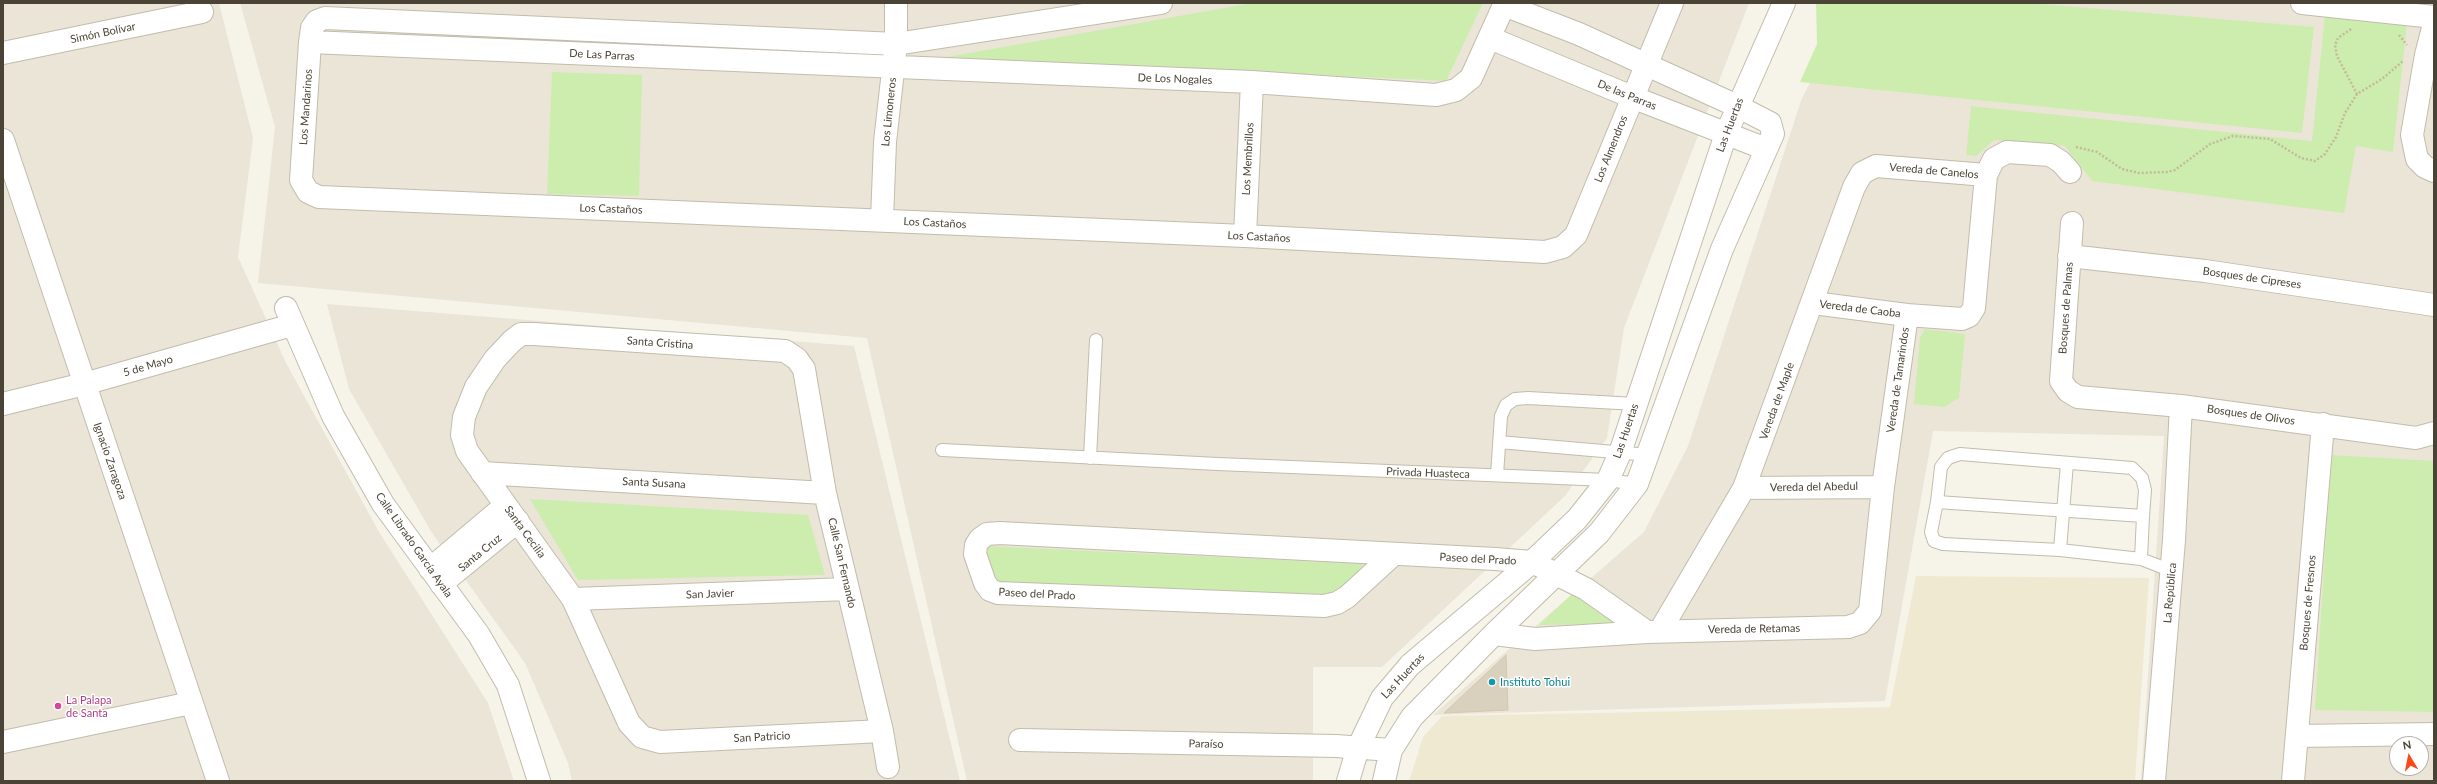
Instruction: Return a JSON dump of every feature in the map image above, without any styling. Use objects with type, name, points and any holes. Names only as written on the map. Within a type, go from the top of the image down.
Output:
[{"type":"street","name":"Los Limoneros","points":[[882,220],[885,142],[896,44],[896,3]]},
{"type":"street","points":[[896,44],[1161,3]]},
{"type":"street","name":"Los Almendros","points":[[1563,247],[1576,235],[1672,3]]},
{"type":"street","name":"Las Huertas","points":[[1348,781],[1358,748],[1382,698],[1410,665],[1532,562],[1577,519],[1608,480],[1620,453],[1726,134],[1737,106],[1784,3]]},
{"type":"street","points":[[2302,3],[2377,14],[2434,17]]},
{"type":"street","points":[[1384,781],[1391,750],[1412,717],[1494,634],[1559,574],[1600,533],[1637,484],[1649,455],[1722,249],[1773,134],[1770,123],[1737,106],[1579,34],[1505,4],[1490,38]]},
{"type":"street","name":"Simón Bolívar","points":[[3,53],[202,12]]},
{"type":"street","name":"Los Mandarinos","points":[[308,192],[301,180],[310,42],[312,28],[317,21],[325,18],[896,44]]},
{"type":"street","points":[[2425,165],[2412,135],[2419,55],[2434,24]]},
{"type":"street","name":"De Los Nogales","points":[[894,68],[1252,82],[1436,95],[1456,90],[1471,78],[1490,38]]},
{"type":"street","name":"De las Parras","points":[[1490,38],[1632,97],[1766,149]]},
{"type":"street","name":"De Las Parras","points":[[310,42],[894,68]]},
{"type":"street","name":"Los Membrillos","points":[[1244,236],[1252,82]]},
{"type":"street","name":"Ignacio Zaragoza","points":[[3,140],[218,781]]},
{"type":"street","name":"Vereda de Canelos","points":[[1876,166],[1986,175],[1994,159],[2007,152],[2050,155]]},
{"type":"street","points":[[2050,155],[2061,162],[2070,172]]},
{"type":"street","name":"Vereda de Maple","points":[[1654,632],[1744,488],[1854,187],[1862,173],[1876,166]]},
{"type":"street","name":"Vereda de Tamarindos","points":[[1860,623],[1870,611],[1883,487],[1907,315],[1962,319],[1969,316],[1974,308],[1986,175]]},
{"type":"street","name":"Los Castaños","points":[[308,192],[320,197],[1244,236],[1545,252],[1563,247]]},
{"type":"street","name":"Bosques de Palmas","points":[[2068,391],[2061,381],[2072,223]]},
{"type":"street","name":"Bosques de Cipreses","points":[[2069,256],[2205,271],[2434,305]]},
{"type":"street","name":"Vereda de Caoba","points":[[1812,304],[1907,315]]},
{"type":"street","name":"5 de Mayo","points":[[3,404],[84,384],[289,316]]},
{"type":"street","name":"Calle Librado García Ayala","points":[[289,316],[333,416],[383,504],[479,635],[508,685],[539,781]]},
{"type":"street","name":"Santa Cristina","points":[[520,334],[785,351],[797,359]]},
{"type":"street","name":"Santa Cecilia","points":[[520,334],[495,359],[476,387],[464,417],[462,435],[467,451],[573,599],[629,723],[642,737]]},
{"type":"street","name":"Calle San Fernando","points":[[797,359],[804,369],[826,493],[882,731],[888,768]]},
{"type":"street","name":"Bosques de Olivos","points":[[2068,391],[2078,397],[2181,406],[2323,424],[2416,438],[2434,433]]},
{"type":"street","name":"La República","points":[[2154,781],[2172,571],[2181,406]]},
{"type":"street","name":"Bosques de Fresnos","points":[[2293,781],[2323,424]]},
{"type":"street","name":"Santa Susana","points":[[482,473],[826,493]]},
{"type":"street","name":"Vereda del Abedul","points":[[1744,488],[1883,487]]},
{"type":"street","name":"Santa Cruz","points":[[435,576],[512,513]]},
{"type":"street","name":"Paseo del Prado","points":[[1394,554],[1347,597],[1337,603],[1324,606],[998,593],[990,590],[985,583],[975,554],[976,545],[980,539],[987,534],[1000,533],[1394,554],[1532,562],[1559,574]]},
{"type":"street","points":[[1559,574],[1586,589],[1654,632]]},
{"type":"street","name":"San Javier","points":[[573,599],[848,589]]},
{"type":"street","name":"Vereda de Retamas","points":[[1494,634],[1535,639],[1654,632],[1848,627],[1860,623]]},
{"type":"street","points":[[3,742],[191,703]]},
{"type":"street","name":"San Patricio","points":[[642,737],[660,742],[882,731]]},
{"type":"street","points":[[2297,736],[2434,734]]},
{"type":"street","name":"Paraíso","points":[[1020,740],[1391,750]]},
{"type":"lane","points":[[1090,458],[1096,340]]},
{"type":"lane","points":[[1497,475],[1501,416],[1506,405],[1515,400],[1528,398],[1636,404]]},
{"type":"lane","points":[[1499,442],[1649,455]]},
{"type":"lane","name":"Privada Huasteca","points":[[942,450],[1218,464],[1608,480],[1637,484]]},
{"type":"lane","points":[[2141,559],[2145,490],[2142,478],[2132,468],[1960,454],[1948,458],[1941,467],[1937,502],[1931,532],[1934,540],[1943,544],[2060,550],[2141,559],[2172,571]]},
{"type":"lane","points":[[2060,550],[2067,463]]},
{"type":"lane","points":[[1937,502],[2063,512],[2143,516]]},
{"type":"path","points":[[2050,155],[2073,147],[2081,148],[2097,152],[2122,169],[2139,173],[2167,172],[2175,170],[2210,144],[2233,136],[2245,136],[2270,139],[2301,158],[2315,161],[2325,154],[2336,137],[2345,113],[2357,94],[2419,55],[2386,18],[2377,14],[2345,32],[2338,38],[2335,45],[2337,56],[2357,94]]},
{"type":"shaded area","points":[[3,3],[219,3],[253,138],[238,257],[286,363],[379,532],[488,703],[514,781],[3,781]]},
{"type":"shaded area","points":[[240,3],[1749,3],[1624,328],[1607,438],[1565,496],[1382,667],[1313,667],[1313,781],[967,781],[867,338],[258,283],[275,127]]},
{"type":"shaded area","points":[[1852,3],[2434,3],[2434,781],[2141,781],[2164,436],[1933,431],[1885,701],[1433,715],[1644,532],[1688,446],[1802,98]]},
{"type":"shaded area","points":[[327,304],[854,346],[960,781],[572,781],[568,763],[525,663],[432,533],[349,389]]},
{"type":"shaded area","points":[[1916,576],[2149,578],[2135,781],[1409,781],[1423,737],[1442,716],[1890,707]]},
{"type":"green space","points":[[1253,3],[1483,3],[1446,81],[947,57]]},
{"type":"green space","points":[[1816,3],[2029,3],[2314,27],[2302,133],[1800,82],[1817,44]]},
{"type":"green space","points":[[2325,15],[2407,23],[2393,152],[2356,146],[2344,213],[2092,181],[2065,146],[1994,140],[1976,156],[1966,155],[1971,106],[2312,141]]},
{"type":"green space","points":[[552,72],[642,75],[639,196],[547,194]]},
{"type":"green space","points":[[1925,329],[1965,334],[1959,398],[1944,407],[1914,404],[1920,338]]},
{"type":"green space","points":[[2331,455],[2434,461],[2434,712],[2315,710]]},
{"type":"green space","points":[[530,499],[808,515],[825,575],[578,580]]},
{"type":"green space","points":[[986,546],[1364,564],[1336,598],[994,585]]},
{"type":"green space","points":[[1572,594],[1597,611],[1626,624],[1539,625]]},
{"type":"building","name":"Instituto Tohui","points":[[1506,655],[1508,710],[1444,713]]},
{"type":"place","name":"Instituto Tohui","points":[[1492,682]]},
{"type":"place","name":"La Palapa de Santa","points":[[58,706]]}]
